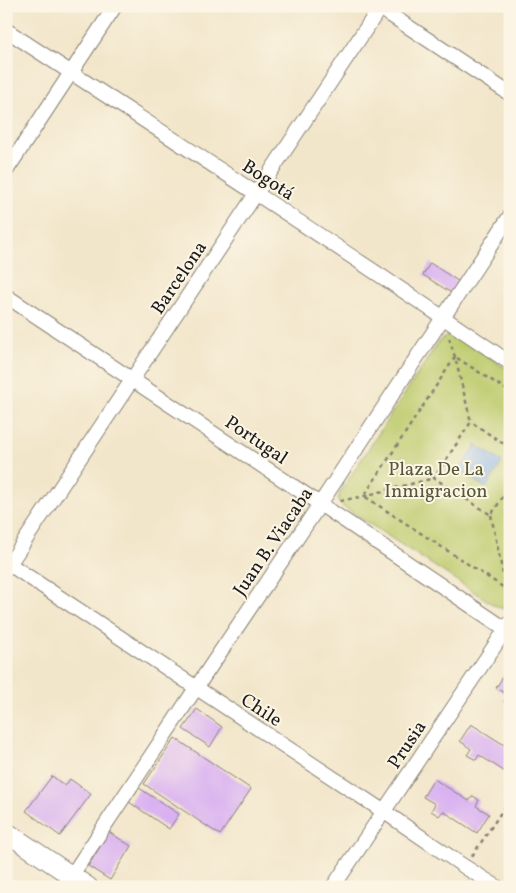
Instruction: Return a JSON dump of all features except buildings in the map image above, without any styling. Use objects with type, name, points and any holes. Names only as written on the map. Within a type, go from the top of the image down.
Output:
[{"type":"street","points":[[6,171],[116,6]]},
{"type":"street","points":[[379,7],[510,94]]},
{"type":"street","name":"Barcelona","points":[[7,565],[133,379],[379,7]]},
{"type":"street","name":"Bogotá","points":[[6,30],[256,193],[444,324],[510,363]]},
{"type":"street","name":"Juan B. Viacaba","points":[[68,881],[320,504],[444,324],[510,216]]},
{"type":"street","name":"Portugal","points":[[6,296],[508,628]]},
{"type":"street","name":"Chile","points":[[7,565],[497,887]]},
{"type":"street","name":"Prusia","points":[[333,887],[508,628]]},
{"type":"street","points":[[6,832],[68,881],[88,887]]},
{"type":"path","points":[[444,324],[455,357],[471,422],[510,448]]},
{"type":"path","points":[[455,357],[510,392]]},
{"type":"path","points":[[364,496],[455,357]]},
{"type":"path","points":[[339,501],[434,478],[471,422]]},
{"type":"path","points":[[434,478],[490,515],[506,589],[506,608]]},
{"type":"path","points":[[490,515],[510,486]]},
{"type":"path","points":[[364,496],[506,589]]},
{"type":"path","points":[[506,589],[510,583]]},
{"type":"path","points":[[465,867],[510,799]]},
{"type":"green space","name":"Plaza De La Inmigracion","points":[[447,336],[457,336],[510,371],[510,605],[503,609],[342,506],[338,500],[340,492],[440,340]]},
{"type":"water","points":[[476,445],[502,462],[486,488],[459,471]]}]
